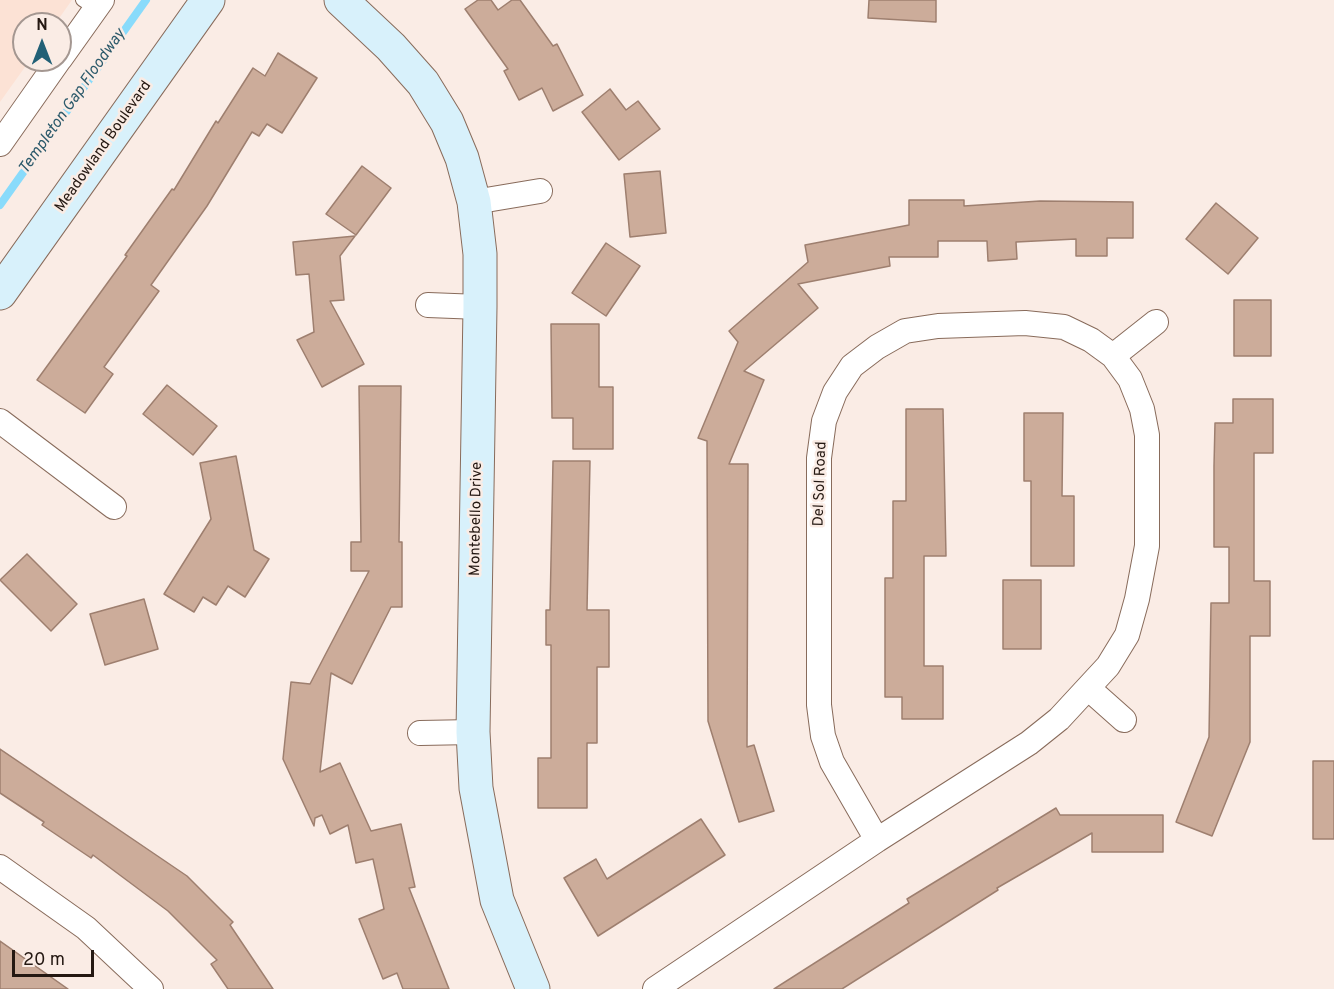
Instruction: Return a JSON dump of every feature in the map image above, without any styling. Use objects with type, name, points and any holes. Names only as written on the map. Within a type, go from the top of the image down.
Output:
[{"type":"street","name":"Meadowland Boulevard","points":[[0,293],[207,0]]},
{"type":"street","name":"Montebello Drive","points":[[341,0],[391,46],[423,82],[447,122],[462,158],[474,202],[480,254],[473,732],[476,788],[497,900],[533,989]]},
{"type":"street","points":[[72,39],[93,3]]},
{"type":"street","points":[[0,144],[51,72]]},
{"type":"street","points":[[474,202],[540,191]]},
{"type":"street","points":[[428,305],[480,307]]},
{"type":"street","points":[[1113,356],[1156,322]]},
{"type":"street","name":"Del Sol Road","points":[[656,989],[877,840],[1029,743],[1059,719],[1108,666],[1126,635],[1137,599],[1147,546],[1147,435],[1142,409],[1130,379],[1113,356],[1091,340],[1064,327],[1024,323],[938,326],[905,331],[877,347],[852,366],[835,392],[825,421],[819,458],[819,705],[823,736],[832,762],[877,840]]},
{"type":"street","points":[[0,421],[114,507]]},
{"type":"street","points":[[1088,688],[1124,720]]},
{"type":"street","points":[[420,734],[473,732]]},
{"type":"street","points":[[0,867],[86,928],[150,989]]},
{"type":"shaded area","points":[[0,0],[72,0],[64,12],[12,12],[12,72],[21,72],[0,102]]},
{"type":"building","points":[[478,0],[491,0],[498,10],[512,0],[520,0],[553,46],[557,44],[583,95],[553,111],[542,88],[519,100],[504,71],[508,69],[465,9]]},
{"type":"building","points":[[869,0],[936,0],[936,22],[868,18]]},
{"type":"building","points":[[278,53],[317,78],[282,133],[267,124],[259,136],[252,132],[207,206],[151,285],[159,291],[104,367],[113,374],[85,413],[37,380],[127,256],[125,255],[172,189],[174,190],[216,121],[218,123],[253,68],[265,76]]},
{"type":"building","points":[[610,89],[626,110],[638,101],[660,129],[619,160],[582,112]]},
{"type":"building","points":[[362,166],[391,188],[356,235],[326,214]]},
{"type":"building","points":[[660,171],[666,233],[630,237],[624,174]]},
{"type":"building","points":[[909,200],[964,200],[964,206],[1040,201],[1133,202],[1133,238],[1107,238],[1107,256],[1076,256],[1076,239],[1016,242],[1017,259],[988,261],[987,241],[938,241],[938,257],[889,257],[890,266],[798,284],[818,308],[744,371],[764,380],[729,464],[748,464],[747,747],[754,745],[774,811],[739,822],[708,721],[707,441],[698,438],[738,342],[729,331],[808,262],[805,245],[909,225]]},
{"type":"building","points":[[1216,203],[1258,238],[1228,274],[1186,239]]},
{"type":"building","points":[[355,236],[340,256],[344,300],[330,301],[364,364],[322,387],[297,340],[314,332],[309,274],[296,275],[293,242]]},
{"type":"building","points":[[606,243],[640,266],[606,316],[572,293]]},
{"type":"building","points":[[1234,300],[1271,300],[1271,356],[1234,356]]},
{"type":"building","points":[[551,324],[599,324],[599,387],[613,387],[613,449],[573,449],[573,418],[552,418]]},
{"type":"building","points":[[167,385],[217,426],[193,455],[143,414]]},
{"type":"building","points":[[359,386],[401,386],[399,542],[402,542],[402,607],[391,607],[352,684],[331,673],[320,772],[340,763],[371,831],[401,824],[415,887],[409,888],[449,989],[403,989],[397,973],[383,979],[359,919],[384,909],[373,859],[356,863],[348,825],[330,834],[322,815],[315,818],[314,826],[283,759],[291,682],[310,684],[369,571],[351,571],[351,542],[361,542]]},
{"type":"building","points":[[1233,399],[1273,399],[1273,453],[1254,453],[1254,581],[1270,581],[1270,636],[1250,636],[1250,742],[1212,836],[1176,822],[1209,737],[1211,603],[1229,603],[1229,547],[1214,547],[1214,466],[1215,423],[1233,423]]},
{"type":"building","points":[[906,409],[943,409],[946,556],[924,556],[924,666],[943,666],[943,719],[902,719],[902,697],[885,697],[885,578],[893,578],[893,501],[906,501]]},
{"type":"building","points":[[1024,413],[1063,413],[1062,496],[1074,496],[1074,566],[1031,566],[1031,481],[1024,481]]},
{"type":"building","points":[[236,456],[254,550],[269,559],[245,597],[228,586],[216,605],[203,597],[194,612],[164,594],[211,519],[200,463]]},
{"type":"building","points":[[553,461],[590,461],[587,610],[609,610],[609,667],[597,667],[597,743],[587,743],[587,808],[538,808],[538,758],[551,758],[551,645],[546,645],[546,610],[550,610]]},
{"type":"building","points":[[27,554],[77,604],[51,631],[0,580]]},
{"type":"building","points":[[1003,580],[1041,580],[1041,649],[1003,649]]},
{"type":"building","points":[[144,599],[158,649],[105,665],[90,614]]},
{"type":"building","points":[[0,749],[187,876],[233,922],[230,925],[273,989],[228,989],[211,964],[217,960],[168,911],[93,855],[91,858],[42,825],[44,822],[0,793]]},
{"type":"building","points":[[1313,761],[1334,761],[1334,839],[1313,839]]},
{"type":"building","points":[[1056,808],[1060,815],[1163,815],[1163,852],[1092,852],[1092,833],[997,888],[998,890],[842,989],[774,989],[909,903],[907,899]]},
{"type":"building","points":[[701,819],[725,855],[598,936],[564,878],[596,859],[607,879]]},
{"type":"building","points":[[0,941],[68,989],[0,989]]},
{"type":"waterway","name":"Templeton Gap Floodway","points":[[0,205],[146,0]]}]
